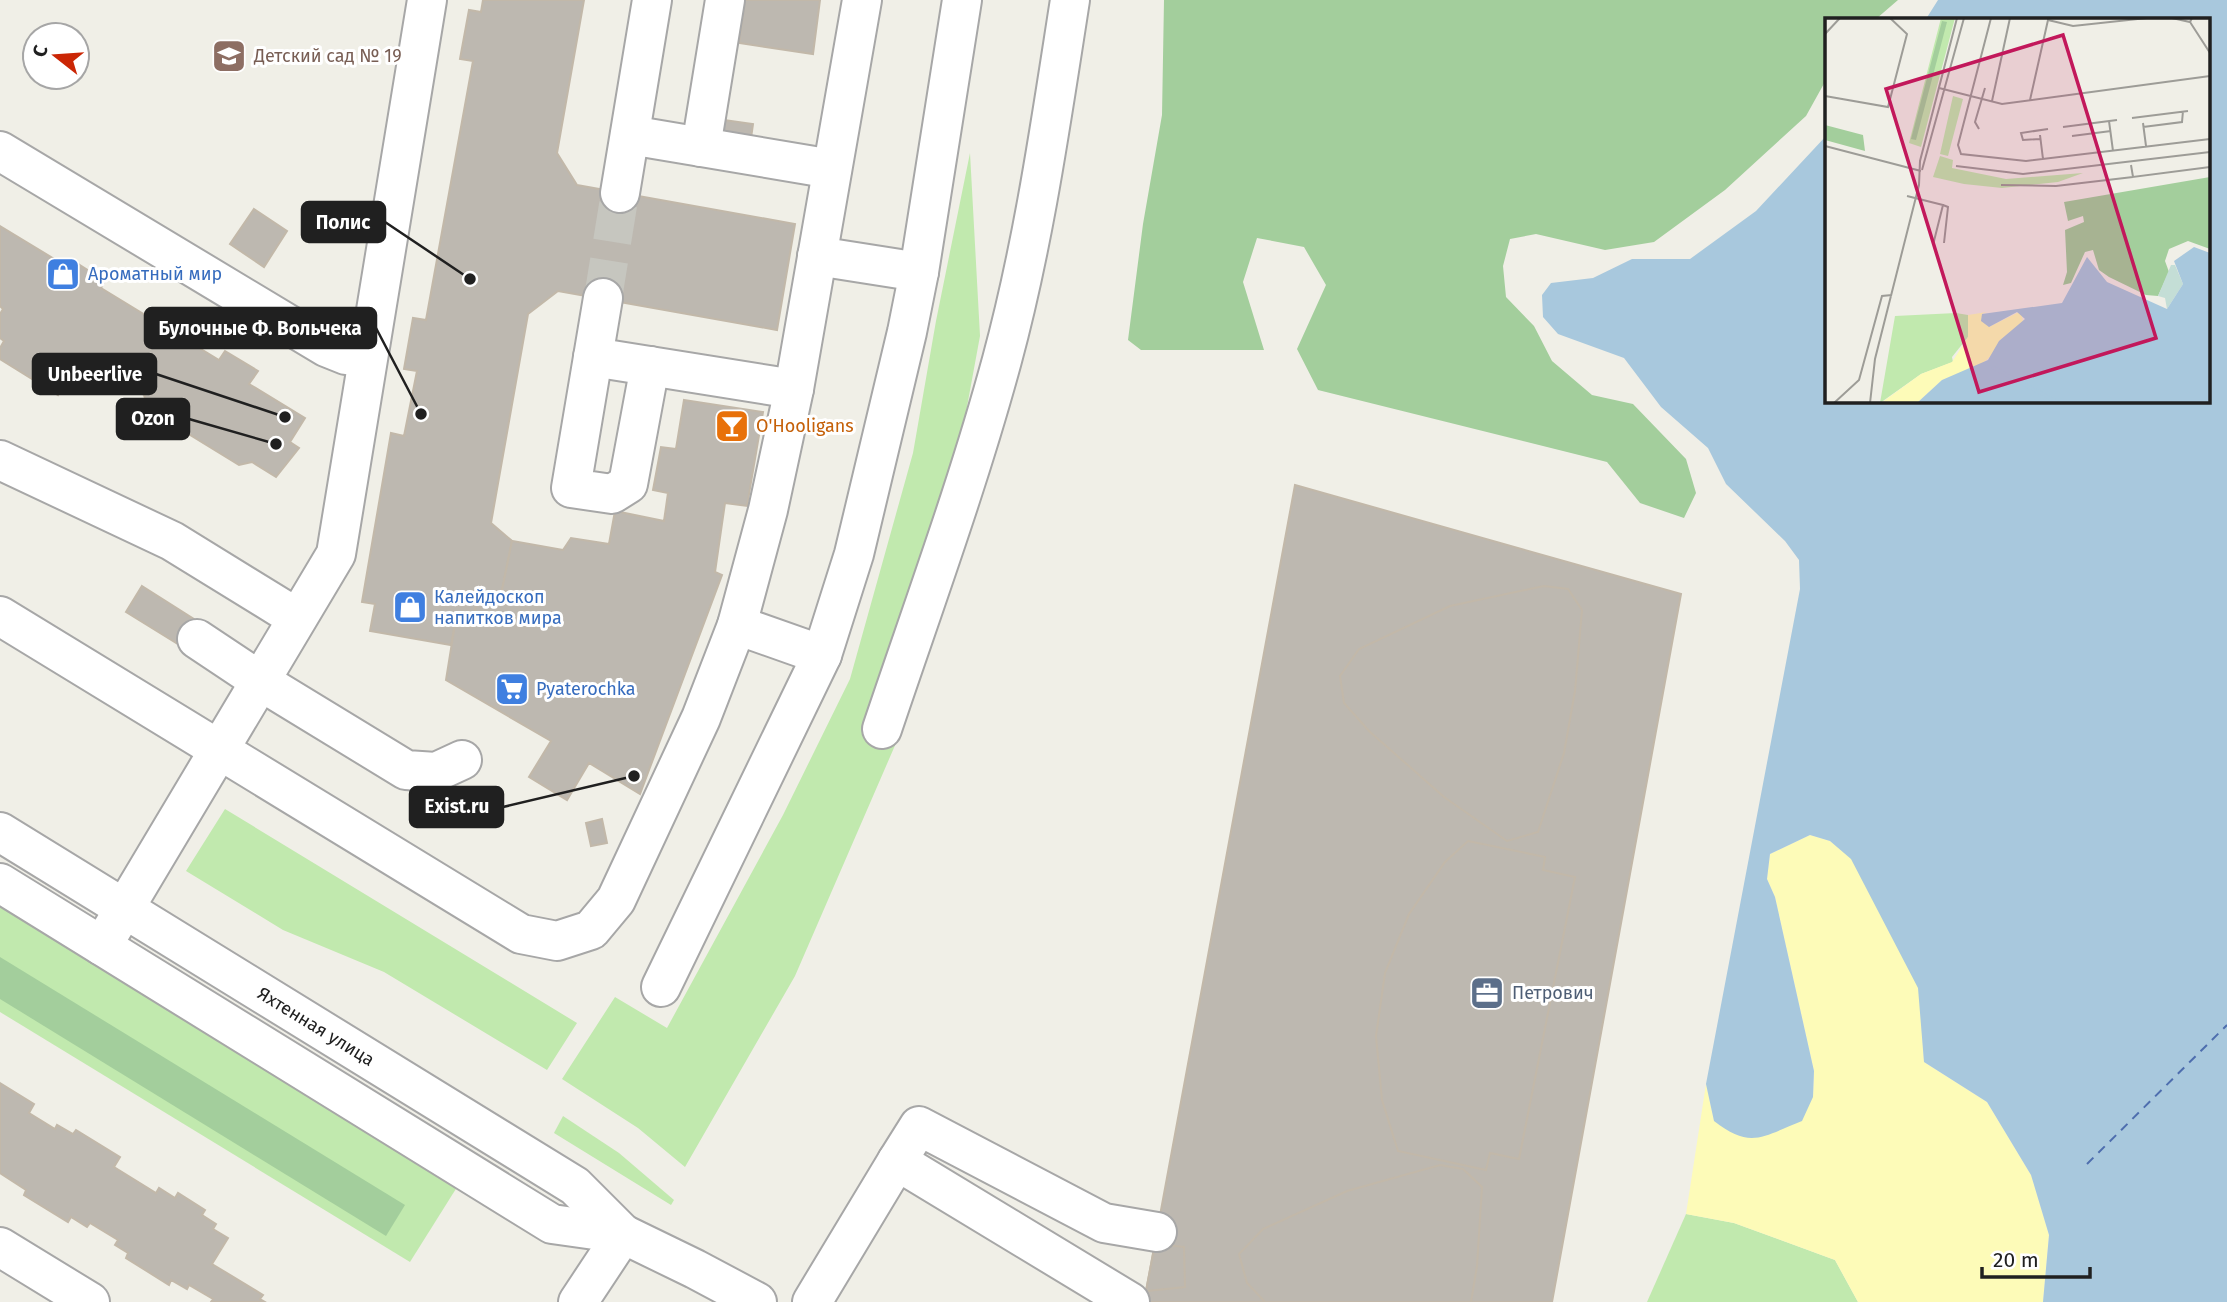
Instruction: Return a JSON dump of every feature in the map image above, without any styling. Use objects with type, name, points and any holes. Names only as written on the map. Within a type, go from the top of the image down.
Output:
[{"type":"street","points":[[102,946],[336,554],[427,0]]},
{"type":"street","points":[[620,193],[652,0]]},
{"type":"street","points":[[701,146],[725,0]]},
{"type":"street","points":[[0,616],[522,934],[557,941],[591,930],[617,900],[701,718],[737,625],[768,510],[794,389],[862,0]]},
{"type":"street","points":[[661,987],[822,655],[854,554],[919,272],[962,0]]},
{"type":"street","points":[[882,729],[956,511],[1002,359],[1039,198],[1070,0]]},
{"type":"street","points":[[630,135],[832,169]]},
{"type":"street","points":[[0,151],[326,347],[346,355],[367,358]]},
{"type":"street","points":[[817,256],[919,272]]},
{"type":"street","points":[[603,298],[571,488],[612,494],[628,484],[650,366]]},
{"type":"street","points":[[593,357],[794,389]]},
{"type":"street","points":[[0,460],[173,541],[297,618]]},
{"type":"street","points":[[737,625],[822,655]]},
{"type":"street","points":[[197,639],[260,681],[406,770],[436,772],[462,760]]},
{"type":"street","name":"Яхтенная улица","points":[[0,832],[575,1186],[622,1234]]},
{"type":"street","name":"Яхтенная улица","points":[[0,883],[552,1224],[622,1234],[757,1302]]},
{"type":"street","points":[[811,1302],[911,1169],[919,1126],[1104,1223],[1157,1232]]},
{"type":"street","points":[[911,1169],[1130,1302]]},
{"type":"street","points":[[578,1302],[622,1234]]},
{"type":"street","points":[[0,1247],[90,1302]]},
{"type":"green space","points":[[1164,0],[1898,0],[1877,18],[1825,18],[1825,82],[1806,116],[1725,190],[1654,242],[1605,250],[1536,234],[1510,239],[1503,266],[1506,297],[1534,326],[1552,361],[1592,395],[1633,404],[1686,459],[1696,493],[1684,518],[1640,503],[1607,462],[1318,390],[1297,349],[1326,285],[1304,247],[1257,238],[1243,282],[1264,350],[1141,350],[1128,340],[1143,224],[1162,115]]},
{"type":"green space","points":[[970,153],[980,336],[903,727],[795,976],[685,1167],[638,1128],[562,1079],[615,997],[667,1028],[783,815],[850,679],[913,453]]},
{"type":"green space","points":[[225,809],[577,1023],[547,1070],[384,972],[283,930],[186,871]]},
{"type":"green space","points":[[0,902],[459,1184],[410,1262],[0,1012]]},
{"type":"green space","points":[[0,957],[405,1205],[386,1236],[0,999]]},
{"type":"green space","points":[[563,1116],[619,1153],[674,1200],[671,1205],[554,1133]]},
{"type":"green space","points":[[1686,1214],[1734,1223],[1835,1260],[1858,1302],[1647,1302]]},
{"type":"sand","points":[[1810,835],[1830,841],[1851,858],[1919,988],[1924,1062],[1987,1102],[2031,1175],[2049,1235],[2043,1302],[1858,1302],[1835,1260],[1734,1223],[1686,1214],[1706,1084],[1714,1121],[1813,1097],[1814,1071],[1775,897],[1767,879],[1770,854]]},
{"type":"water","points":[[1938,0],[2227,0],[2227,1302],[2043,1302],[2049,1235],[2031,1175],[1987,1102],[1924,1062],[1918,988],[1851,859],[1830,841],[1810,835],[1770,854],[1767,879],[1775,897],[1814,1071],[1813,1097],[1802,1121],[1757,1138],[1738,1135],[1714,1121],[1706,1084],[1800,589],[1799,560],[1785,541],[1726,484],[1708,448],[1661,407],[1624,358],[1558,334],[1543,317],[1542,295],[1551,283],[1593,278],[1632,259],[1690,259],[1756,211],[1825,137],[1825,402],[2210,402],[2210,18],[1927,18]]},
{"type":"building","points":[[483,0],[584,0],[557,153],[577,185],[795,224],[777,330],[558,291],[528,314],[491,523],[512,541],[501,595],[476,605],[472,627],[455,624],[451,645],[370,631],[375,604],[362,602],[391,433],[404,436],[417,371],[404,369],[413,318],[426,320],[473,61],[460,59],[469,10],[481,12]]},
{"type":"building","points":[[745,0],[820,0],[813,54],[739,43]]},
{"type":"building","points":[[724,120],[753,124],[751,138],[722,134]]},
{"type":"building","points":[[254,209],[287,231],[264,267],[230,244]]},
{"type":"building","points":[[0,226],[74,271],[78,264],[105,281],[101,288],[219,360],[225,351],[258,371],[249,384],[305,418],[290,442],[299,448],[276,477],[252,462],[239,465],[148,409],[144,395],[99,367],[84,390],[67,380],[58,395],[0,359],[0,348],[4,341],[0,338],[0,314],[3,309],[0,306]]},
{"type":"building","points":[[684,400],[763,412],[747,506],[725,503],[715,572],[722,575],[640,794],[589,763],[567,800],[529,777],[551,741],[446,680],[455,624],[472,627],[476,605],[501,595],[512,541],[563,550],[571,538],[609,544],[615,511],[664,521],[668,493],[653,490],[661,447],[676,449]]},
{"type":"building","points":[[1295,485],[1681,594],[1552,1302],[1144,1302]]},
{"type":"building","points":[[142,586],[205,626],[189,651],[126,612]]},
{"type":"building","points":[[1544,586],[1568,589],[1582,610],[1575,691],[1564,753],[1538,832],[1507,841],[1444,797],[1369,731],[1344,703],[1340,676],[1359,649],[1450,606]]},
{"type":"building","points":[[602,819],[607,843],[591,846],[586,823]]},
{"type":"building","points":[[1468,841],[1545,857],[1543,870],[1575,877],[1519,1159],[1490,1153],[1486,1170],[1398,1151],[1382,1100],[1376,1036],[1385,973],[1409,914],[1445,862]]},
{"type":"building","points":[[0,1083],[34,1104],[29,1113],[55,1129],[57,1125],[73,1134],[76,1130],[120,1157],[114,1167],[156,1193],[159,1188],[175,1198],[178,1193],[205,1210],[202,1215],[216,1224],[213,1229],[228,1238],[212,1264],[263,1295],[260,1299],[265,1302],[211,1302],[213,1299],[189,1285],[187,1289],[171,1280],[169,1285],[126,1258],[128,1253],[115,1245],[118,1240],[90,1223],[87,1227],[71,1217],[68,1222],[24,1195],[26,1190],[0,1173]]},
{"type":"building","points":[[1440,1165],[1463,1169],[1482,1187],[1477,1266],[1471,1302],[1265,1302],[1247,1283],[1239,1254],[1263,1229],[1347,1191]]},
{"type":"building","points":[[1155,1244],[1184,1247],[1185,1287],[1146,1291]]},
{"type":"ferry route","points":[[2087,1164],[2227,1025]]},
{"type":"tunnel","points":[[603,298],[620,193]]},
{"type":"place","name":"Детский сад № 19","points":[[229,56]]},
{"type":"place","name":"Ароматный мир","points":[[63,274]]},
{"type":"place","name":"Полис","points":[[470,279]]},
{"type":"place","name":"Булочные Ф. Вольчека","points":[[421,414]]},
{"type":"place","name":"Unbeerlive","points":[[285,417]]},
{"type":"place","name":"O'Hooligans","points":[[732,426]]},
{"type":"place","name":"Ozon","points":[[276,444]]},
{"type":"place","name":"Калейдоскоп напитков мира","points":[[410,607]]},
{"type":"place","name":"Pyaterochka","points":[[512,689]]},
{"type":"place","name":"Exist.ru","points":[[634,776]]},
{"type":"place","name":"Петрович","points":[[1487,993]]}]
